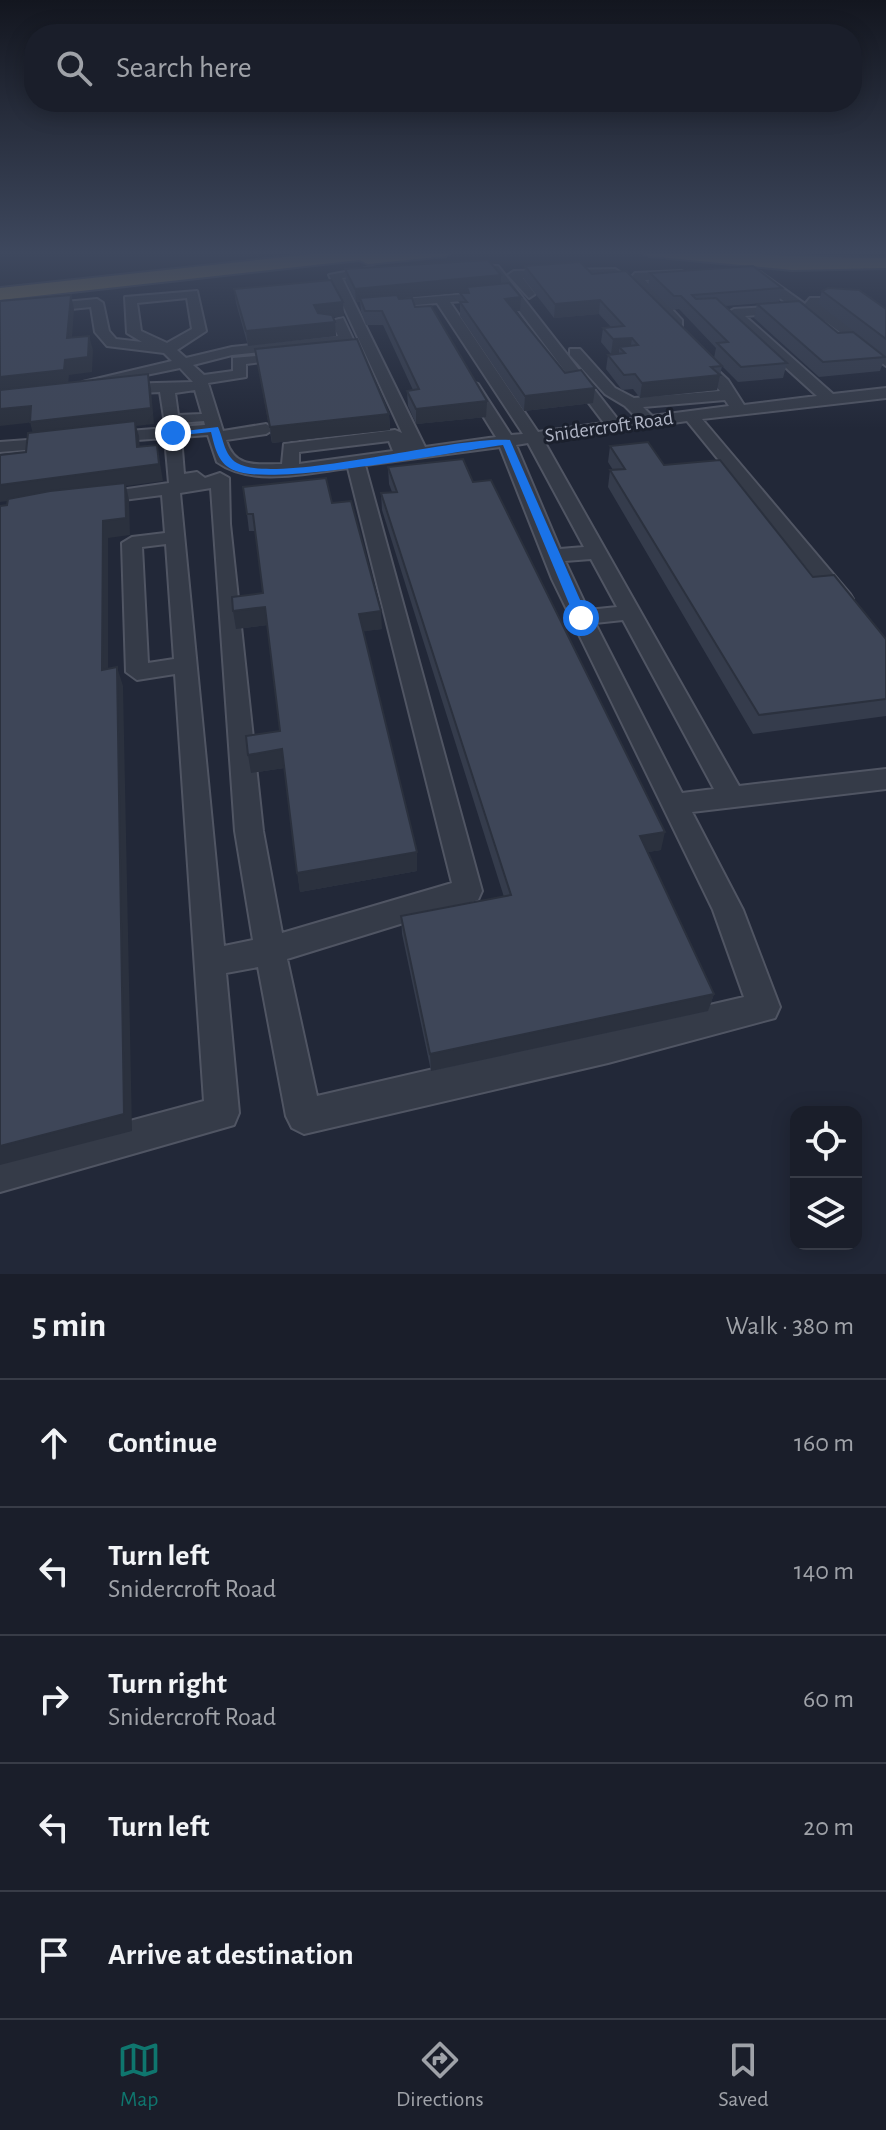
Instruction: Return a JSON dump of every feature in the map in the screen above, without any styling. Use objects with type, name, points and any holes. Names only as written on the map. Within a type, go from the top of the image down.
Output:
[{"type":"street","points":[[98,310],[102,332],[112,343],[168,349],[199,331],[196,310]]},
{"type":"street","points":[[131,310],[134,333],[168,349],[197,378],[229,474],[221,524],[249,831],[304,1116],[608,1047],[764,1007],[728,910],[553,556],[520,440],[447,310]]},
{"type":"street","points":[[351,310],[412,455]]},
{"type":"street","points":[[426,310],[433,321]]},
{"type":"street","points":[[527,310],[616,427]]},
{"type":"street","points":[[542,310],[610,391],[631,403],[649,422]]},
{"type":"street","points":[[656,310],[759,407]]},
{"type":"street","points":[[663,310],[723,383],[739,410]]},
{"type":"street","points":[[763,310],[734,313],[829,399]]},
{"type":"street","points":[[806,310],[886,372]]},
{"type":"street","points":[[821,310],[886,362]]},
{"type":"street","points":[[338,321],[346,339],[232,351],[197,378],[167,389],[154,386],[77,390],[197,378],[241,374],[238,361],[358,349],[395,435],[412,455]]},
{"type":"street","points":[[462,370],[520,440],[598,552],[732,797]]},
{"type":"street","points":[[197,378],[253,388]]},
{"type":"street","points":[[0,1174],[222,1113],[167,389]]},
{"type":"street","name":"Snidercroft Road","points":[[86,496],[229,474],[291,470],[759,407],[886,393]]},
{"type":"street","points":[[631,403],[728,395]]},
{"type":"street","points":[[691,416],[856,614]]},
{"type":"street","points":[[0,446],[172,427],[266,429]]},
{"type":"street","points":[[291,470],[290,448],[395,435]]},
{"type":"street","points":[[211,962],[270,951],[359,921],[468,891],[355,461]]},
{"type":"street","points":[[176,537],[132,543],[137,672],[186,665]]},
{"type":"street","points":[[553,556],[598,552]]},
{"type":"street","points":[[581,618],[631,612]]},
{"type":"street","points":[[674,804],[886,779]]},
{"type":"building","points":[[0,310],[70,310],[67,338],[89,336],[88,357],[65,360],[64,370],[0,377]]},
{"type":"building","points":[[240,310],[317,310],[332,315],[335,322],[246,331]]},
{"type":"building","points":[[434,310],[487,401],[416,409],[407,391],[419,389],[382,311],[365,311]]},
{"type":"building","points":[[466,310],[514,310],[565,373],[581,370],[595,388],[525,396]]},
{"type":"building","points":[[610,310],[666,310],[722,366],[711,367],[720,375],[642,383],[635,374],[624,375],[608,355],[625,353],[619,347],[638,345],[632,338],[613,339],[603,328],[624,326]]},
{"type":"building","points":[[696,310],[730,310],[787,363],[741,367],[717,343],[728,342]]},
{"type":"building","points":[[764,310],[811,310],[838,333],[853,332],[885,357],[823,362]]},
{"type":"building","points":[[848,310],[886,310],[886,339]]},
{"type":"building","points":[[357,339],[389,414],[270,427],[255,349]]},
{"type":"building","points":[[148,374],[151,408],[30,422],[31,406],[0,409],[0,390]]},
{"type":"building","points":[[135,421],[137,447],[157,445],[159,464],[0,485],[0,455],[26,452],[28,433]]},
{"type":"building","points":[[648,442],[664,465],[720,460],[813,577],[834,575],[886,639],[886,699],[759,715],[610,470],[625,469],[610,446]]},
{"type":"building","points":[[463,459],[473,482],[491,480],[665,832],[640,836],[714,994],[430,1054],[401,916],[511,895],[381,493],[397,492],[388,467]]},
{"type":"building","points":[[326,478],[332,503],[351,501],[381,611],[359,614],[417,852],[297,873],[282,749],[248,755],[246,736],[280,731],[265,607],[233,611],[232,597],[263,593],[253,514],[247,514],[243,487]]},
{"type":"building","points":[[125,483],[126,518],[103,521],[102,670],[117,667],[124,1114],[0,1146],[0,506],[7,505],[8,499],[50,491]]},
{"type":"route","points":[[173,433],[214,429],[223,458],[238,469],[255,471],[301,469],[507,442],[581,618]]}]
